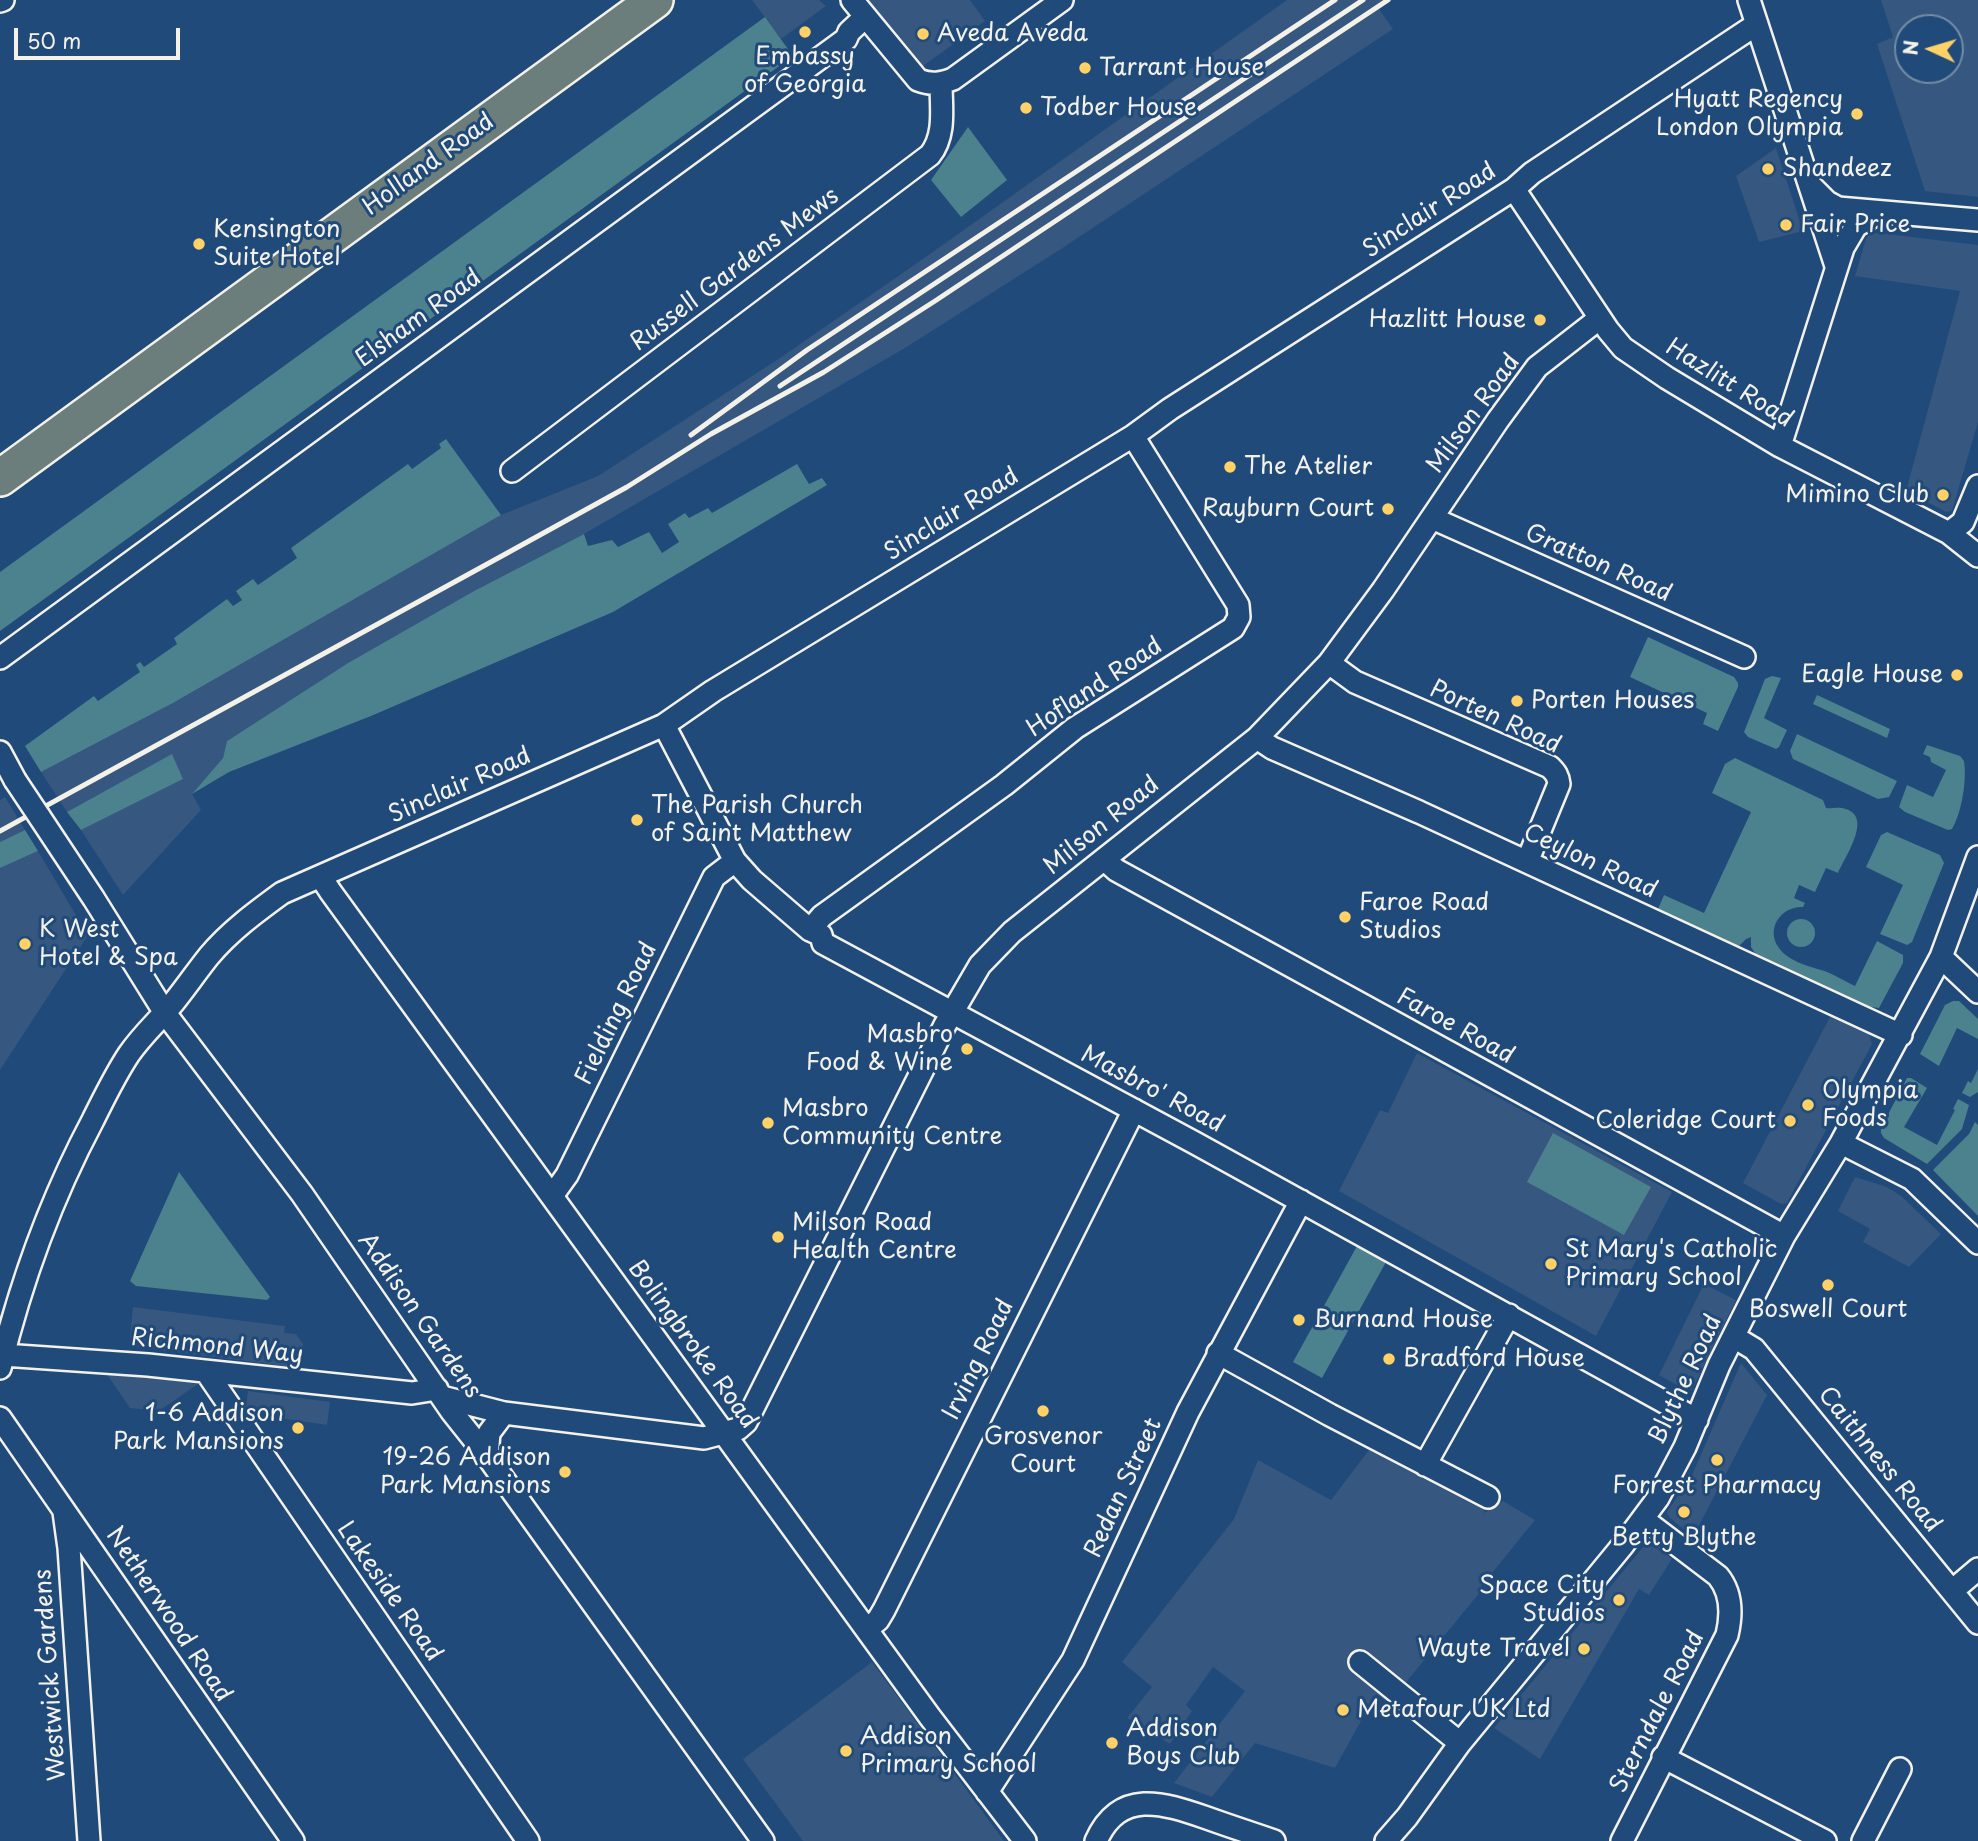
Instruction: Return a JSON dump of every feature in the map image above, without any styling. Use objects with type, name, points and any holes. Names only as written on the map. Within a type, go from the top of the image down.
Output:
[{"type":"highway","name":"Holland Road","points":[[0,478],[655,0]]},
{"type":"street","points":[[858,8],[918,80],[929,84],[953,79],[1062,0]]},
{"type":"street","points":[[1749,0],[1836,265]]},
{"type":"street","name":"Elsham Road","points":[[0,658],[846,39],[858,8]]},
{"type":"street","name":"Sinclair Road","points":[[2,1362],[30,1261],[67,1168],[128,1055],[211,954],[243,922],[282,894],[664,725],[713,691],[1133,436],[1180,402],[1514,189],[1532,173],[1756,24]]},
{"type":"street","name":"Russell Gardens Mews","points":[[512,471],[930,155],[942,133],[941,83]]},
{"type":"street","points":[[1811,186],[1827,202],[1838,208],[1978,220]]},
{"type":"street","name":"Hazlitt Road","points":[[1514,189],[1600,318],[1616,340],[1631,354],[1780,446],[1949,533],[1978,556]]},
{"type":"street","points":[[1780,446],[1836,265],[1856,226],[1880,212]]},
{"type":"street","name":"Milson Road","points":[[724,1433],[738,1429],[752,1412],[951,1012],[988,955],[1012,932],[1257,738],[1329,663],[1537,368],[1600,318]]},
{"type":"street","name":"Hofland Road","points":[[810,930],[822,916],[1004,785],[1075,728],[1215,640],[1237,623],[1238,605],[1133,436]]},
{"type":"street","points":[[1949,533],[1963,522],[1978,486]]},
{"type":"street","name":"Gratton Road","points":[[1432,518],[1744,657]]},
{"type":"street","name":"Porten Road","points":[[1329,663],[1355,682],[1554,771],[1559,784],[1527,862]]},
{"type":"street","name":"Masbro' Road","points":[[664,725],[736,862],[752,880],[810,930],[821,935],[823,943],[1301,1201],[1697,1420]]},
{"type":"street","name":"Ceylon Road","points":[[1257,738],[1272,748],[1419,812],[1900,1035]]},
{"type":"street","name":"Addison Gardens","points":[[6,769],[94,899],[164,1013],[302,1194],[440,1393],[763,1841]]},
{"type":"street","name":"Blythe Road","points":[[1386,1841],[1408,1817],[1460,1743],[1658,1498],[1685,1447],[1719,1365],[1784,1236],[1841,1143],[1941,957],[1978,857]]},
{"type":"street","name":"Faroe Road","points":[[1104,859],[1116,870],[1784,1236]]},
{"type":"street","name":"Fielding Road","points":[[552,1196],[567,1175],[714,877],[736,862]]},
{"type":"street","name":"Bolingbroke Road","points":[[321,877],[867,1629],[1025,1841]]},
{"type":"street","points":[[1941,957],[1978,992]]},
{"type":"street","name":"Irving Road","points":[[867,1629],[878,1620],[884,1610],[1134,1110]]},
{"type":"street","points":[[1841,1143],[1912,1180],[1978,1243]]},
{"type":"street","name":"Redan Street","points":[[987,1792],[1073,1660],[1188,1412],[1301,1201]]},
{"type":"street","points":[[1425,1465],[1509,1315]]},
{"type":"street","name":"Caithness Road","points":[[1734,1337],[1754,1349],[1978,1623]]},
{"type":"street","points":[[1218,1353],[1488,1497]]},
{"type":"street","name":"Richmond Way","points":[[2,1362],[115,1362],[412,1393],[440,1393],[504,1413],[705,1438],[724,1433]]},
{"type":"street","name":"Lakeside Road","points":[[206,1373],[528,1841]]},
{"type":"street","points":[[487,1456],[489,1433],[504,1413]]},
{"type":"street","name":"Netherwood Road","points":[[0,1418],[63,1505],[293,1841]]},
{"type":"street","name":"Westwick Gardens","points":[[63,1505],[69,1548],[89,1841]]},
{"type":"street","name":"Sterndale Road","points":[[1622,1841],[1727,1635],[1730,1609],[1724,1584],[1718,1576],[1643,1519]]},
{"type":"street","points":[[1952,1591],[1978,1569]]},
{"type":"street","points":[[1360,1662],[1460,1743]]},
{"type":"street","points":[[1663,1757],[1825,1841]]},
{"type":"street","points":[[1863,1841],[1900,1769]]},
{"type":"street","points":[[1096,1841],[1102,1828],[1116,1814],[1136,1804],[1150,1803],[1187,1812],[1273,1841]]},
{"type":"shaded area","points":[[752,0],[819,0],[826,6],[781,39]]},
{"type":"shaded area","points":[[869,0],[970,0],[985,21],[919,69]]},
{"type":"shaded area","points":[[1287,0],[1392,0],[1379,9],[1393,29],[1061,249],[905,348],[584,534],[474,591],[348,663],[227,741],[223,758],[192,794],[201,810],[123,895],[81,830],[183,779],[172,755],[67,812],[41,772],[173,703],[501,515],[598,476],[783,356]]},
{"type":"shaded area","points":[[1881,0],[1978,0],[1978,197],[1925,191],[1877,44],[1893,37]]},
{"type":"shaded area","points":[[1776,148],[1803,231],[1759,242],[1736,176]]},
{"type":"shaded area","points":[[1870,234],[1978,245],[1978,422],[1952,511],[1946,512],[1906,491],[1960,291],[1855,276],[1866,239]]},
{"type":"shaded area","points":[[5,797],[25,830],[0,842],[0,800]]},
{"type":"shaded area","points":[[38,851],[77,917],[90,932],[0,1070],[0,868]]},
{"type":"shaded area","name":"Coleridge Court","points":[[1831,1015],[1869,1034],[1872,1044],[1787,1203],[1781,1204],[1743,1183]]},
{"type":"shaded area","name":"St Mary's Catholic Primary School","points":[[1417,1053],[1672,1192],[1596,1336],[1339,1191],[1380,1110],[1388,1113]]},
{"type":"shaded area","points":[[1855,1177],[1887,1187],[1901,1196],[1941,1234],[1909,1267],[1863,1242],[1870,1229],[1838,1211]]},
{"type":"shaded area","points":[[1704,1284],[1736,1300],[1692,1390],[1686,1390],[1659,1375]]},
{"type":"shaded area","points":[[133,1307],[285,1326],[284,1333],[296,1334],[303,1344],[301,1368],[129,1346]]},
{"type":"shaded area","points":[[1741,1363],[1767,1395],[1693,1537],[1669,1517],[1667,1512],[1692,1475]]},
{"type":"shaded area","points":[[106,1373],[198,1384],[159,1411],[130,1408]]},
{"type":"shaded area","points":[[248,1391],[330,1402],[327,1425],[245,1413]]},
{"type":"shaded area","points":[[1369,1450],[1484,1510],[1484,1513],[1503,1501],[1535,1520],[1389,1703],[1376,1694],[1335,1768],[1255,1743],[1212,1797],[1174,1783],[1245,1691],[1213,1667],[1186,1705],[1192,1711],[1170,1744],[1127,1718],[1152,1687],[1122,1662],[1234,1519],[1258,1460],[1331,1500]]},
{"type":"shaded area","points":[[1648,1541],[1672,1559],[1649,1595],[1639,1589],[1540,1759],[1494,1728]]},
{"type":"shaded area","name":"Addison Primary School","points":[[872,1662],[1004,1841],[803,1841],[743,1759]]},
{"type":"green space","points":[[765,17],[793,56],[0,631],[0,572]]},
{"type":"green space","points":[[968,127],[1007,180],[961,217],[931,180]]},
{"type":"green space","points":[[446,439],[501,515],[173,703],[41,772],[25,746],[94,696],[98,701],[140,672],[136,665],[140,662],[144,667],[177,644],[174,638],[227,599],[233,606],[242,600],[236,591],[253,579],[258,585],[297,558],[291,548],[408,464],[412,469],[441,448],[439,444]]},
{"type":"green space","points":[[797,464],[809,484],[822,478],[827,485],[613,612],[371,716],[229,772],[192,794],[223,758],[227,741],[348,663],[474,591],[584,534],[588,546],[612,540],[618,547],[649,532],[662,553],[679,542],[668,524],[685,513],[689,518],[708,508],[712,513]]},
{"type":"green space","points":[[1648,637],[1734,677],[1738,687],[1718,731],[1703,724],[1707,713],[1630,677]]},
{"type":"green space","points":[[1772,676],[1781,678],[1764,718],[1787,730],[1776,749],[1748,737],[1744,732],[1765,679]]},
{"type":"green space","points":[[1817,695],[1890,729],[1887,738],[1813,704]]},
{"type":"green space","points":[[1797,734],[1897,781],[1889,797],[1878,799],[1793,759],[1790,751]]},
{"type":"green space","points":[[1927,745],[1960,756],[1964,761],[1963,796],[1952,829],[1948,830],[1899,807],[1907,785],[1933,797],[1946,770],[1923,754]]},
{"type":"green space","points":[[172,754],[183,779],[81,830],[67,812]]},
{"type":"green space","points":[[1735,758],[1823,800],[1826,808],[1842,808],[1852,812],[1856,818],[1855,836],[1838,873],[1826,868],[1815,892],[1799,885],[1794,898],[1805,903],[1803,907],[1788,910],[1782,915],[1774,933],[1775,941],[1783,953],[1855,986],[1877,941],[1903,955],[1903,963],[1879,1008],[1871,1007],[1757,956],[1751,947],[1751,937],[1739,946],[1658,909],[1664,895],[1704,913],[1751,812],[1712,793],[1725,764]]},
{"type":"green space","points":[[25,830],[38,851],[0,868],[0,842]]},
{"type":"green space","points":[[1887,832],[1940,855],[1944,863],[1912,942],[1907,945],[1880,934],[1903,885],[1866,867],[1881,835]]},
{"type":"green space","points":[[1801,919],[1811,923],[1815,933],[1811,943],[1801,947],[1791,943],[1787,933],[1791,923]]},
{"type":"green space","points":[[1959,1001],[1978,1019],[1978,1039],[1957,1028],[1939,1066],[1920,1054],[1945,1005]]},
{"type":"green space","points":[[1978,1069],[1978,1092],[1970,1097],[1962,1093]]},
{"type":"green space","points":[[1907,1078],[1927,1088],[1904,1127],[1937,1145],[1958,1099],[1969,1105],[1962,1129],[1927,1164],[1884,1138],[1881,1133],[1881,1128]]},
{"type":"green space","points":[[1975,1122],[1978,1125],[1978,1216],[1933,1170],[1969,1134]]},
{"type":"green space","points":[[1553,1133],[1651,1187],[1624,1235],[1527,1182]]},
{"type":"green space","points":[[179,1172],[270,1297],[267,1300],[136,1286],[130,1281]]},
{"type":"green space","points":[[1357,1246],[1386,1262],[1322,1378],[1293,1362]]},
{"type":"railway","points":[[691,435],[807,350],[1335,0]]},
{"type":"railway","points":[[780,386],[1363,0]]},
{"type":"railway","points":[[0,831],[627,487],[711,434],[824,372],[1388,0]]},
{"type":"place","name":"Embassy of Georgia","points":[[805,32]]},
{"type":"place","name":"Aveda Aveda","points":[[923,34]]},
{"type":"place","name":"Tarrant House","points":[[1085,68]]},
{"type":"place","name":"Todber House","points":[[1026,108]]},
{"type":"place","name":"Hyatt Regency London Olympia","points":[[1857,114]]},
{"type":"place","name":"Shandeez","points":[[1768,169]]},
{"type":"place","name":"Fair Price","points":[[1786,225]]},
{"type":"place","name":"Kensington Suite Hotel","points":[[199,244]]},
{"type":"place","name":"Hazlitt House","points":[[1540,320]]},
{"type":"place","name":"The Atelier","points":[[1230,467]]},
{"type":"place","name":"Mimino Club","points":[[1943,495]]},
{"type":"place","name":"Rayburn Court","points":[[1388,509]]},
{"type":"place","name":"Eagle House","points":[[1957,675]]},
{"type":"place","name":"Porten Houses","points":[[1517,701]]},
{"type":"place","name":"The Parish Church of Saint Matthew","points":[[637,820]]},
{"type":"place","name":"Faroe Road Studios","points":[[1345,917]]},
{"type":"place","name":"K West Hotel & Spa","points":[[25,944]]},
{"type":"place","name":"Masbro Food & Wine","points":[[967,1049]]},
{"type":"place","name":"Olympia Foods","points":[[1808,1105]]},
{"type":"place","name":"Coleridge Court","points":[[1790,1121]]},
{"type":"place","name":"Masbro Community Centre","points":[[768,1123]]},
{"type":"place","name":"Milson Road Health Centre","points":[[778,1237]]},
{"type":"place","name":"St Mary's Catholic Primary School","points":[[1551,1264]]},
{"type":"place","name":"Boswell Court","points":[[1828,1285]]},
{"type":"place","name":"Burnand House","points":[[1299,1320]]},
{"type":"place","name":"Bradford House","points":[[1389,1359]]},
{"type":"place","name":"Grosvenor Court","points":[[1043,1411]]},
{"type":"place","name":"1-6 Addison Park Mansions","points":[[298,1428]]},
{"type":"place","name":"Forrest Pharmacy","points":[[1717,1460]]},
{"type":"place","name":"19-26 Addison Park Mansions","points":[[565,1472]]},
{"type":"place","name":"Betty Blythe","points":[[1684,1512]]},
{"type":"place","name":"Space City Studios","points":[[1619,1600]]},
{"type":"place","name":"Wayte Travel","points":[[1584,1649]]},
{"type":"place","name":"Metafour UK Ltd","points":[[1343,1710]]},
{"type":"place","name":"Addison Boys Club","points":[[1112,1743]]},
{"type":"place","name":"Addison Primary School","points":[[846,1751]]}]
